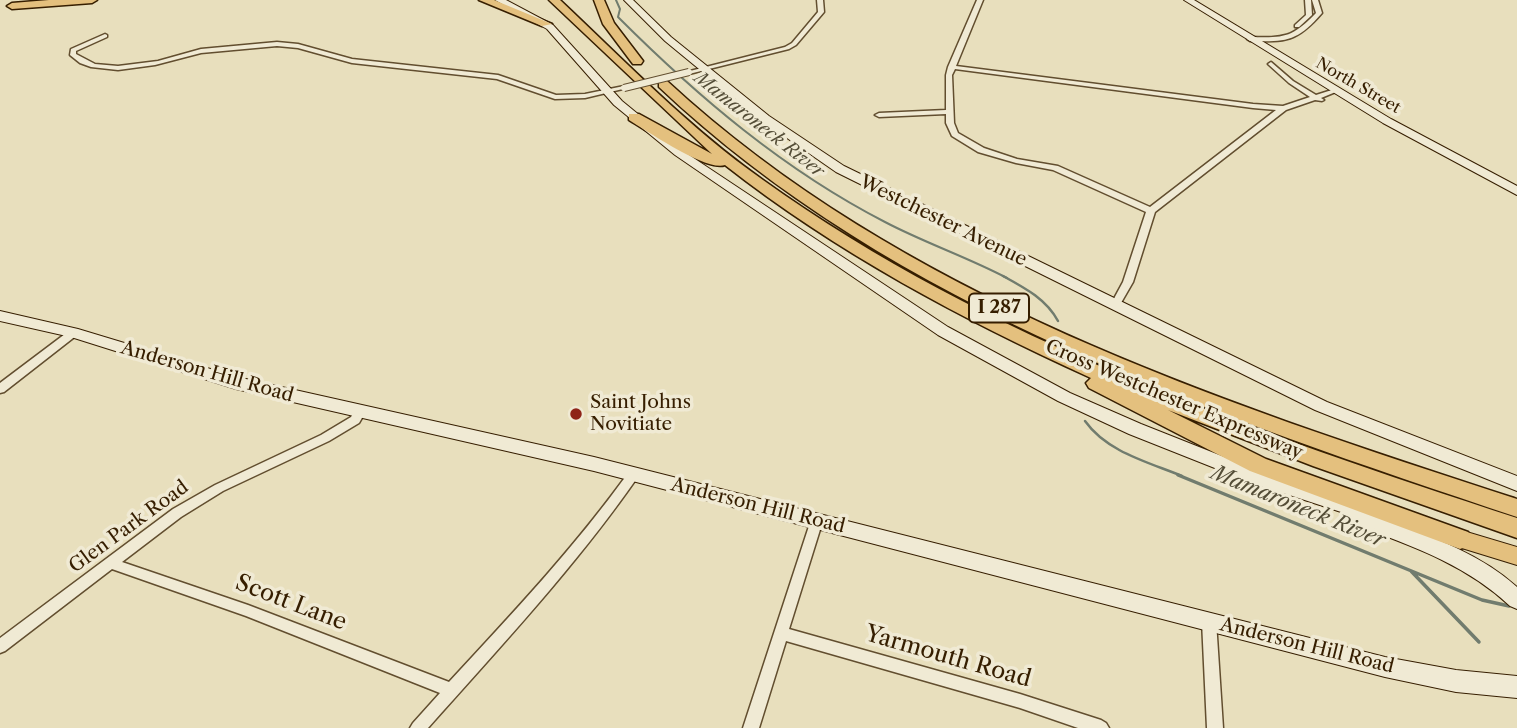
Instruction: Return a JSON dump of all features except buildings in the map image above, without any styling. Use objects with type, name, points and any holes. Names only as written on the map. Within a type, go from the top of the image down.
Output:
[{"type":"highway","points":[[6,7],[67,0]]},
{"type":"highway","points":[[6,7],[92,0]]},
{"type":"highway","points":[[484,0],[546,24]]},
{"type":"highway","points":[[548,0],[572,17]]},
{"type":"highway","name":"Cross Westchester Expressway","points":[[554,0],[702,139],[772,194],[870,257],[970,311],[1092,369],[1199,414],[1361,475],[1517,528]]},
{"type":"highway","name":"Cross Westchester Expressway","points":[[570,0],[758,166],[834,217],[931,274],[1040,328],[1244,414],[1517,508]]},
{"type":"highway","points":[[599,0],[609,24],[638,61]]},
{"type":"highway","points":[[634,117],[772,194]]},
{"type":"highway","points":[[970,311],[1093,381],[1228,452],[1294,481],[1460,539]]},
{"type":"highway","points":[[1406,472],[1517,502]]},
{"type":"main road","points":[[499,0],[546,24],[634,117],[827,255],[943,331],[1015,372],[1102,414],[1461,558],[1499,582],[1517,600]]},
{"type":"main road","name":"North Street","points":[[1188,0],[1335,91],[1517,191]]},
{"type":"main road","name":"Westchester Avenue","points":[[632,2],[699,64],[784,133],[823,159],[1252,373]]},
{"type":"main road","name":"Anderson Hill Road","points":[[0,316],[73,333],[236,383],[817,520],[1385,667],[1517,687]]},
{"type":"main road","points":[[1252,373],[1389,429],[1517,474]]},
{"type":"main road","points":[[1252,373],[1357,421],[1517,484]]},
{"type":"main road","points":[[1256,477],[1342,506],[1517,556]]},
{"type":"main road","points":[[1478,683],[1517,679]]},
{"type":"street","points":[[105,36],[80,44],[73,50],[72,55],[83,62],[109,67],[160,62],[210,51],[273,46],[296,48],[355,65],[446,76],[475,74],[516,81],[535,92],[555,97],[624,89],[689,72],[699,64],[729,62],[794,44],[821,12],[820,0]]},
{"type":"street","points":[[980,0],[951,67],[950,123],[955,134],[981,150],[1016,161],[1055,168],[1151,211]]},
{"type":"street","points":[[1250,39],[1280,40],[1283,34],[1306,19],[1310,12],[1308,0]]},
{"type":"street","points":[[1283,34],[1303,30],[1315,21],[1319,13],[1315,0]]},
{"type":"street","points":[[1306,19],[1315,21]]},
{"type":"street","points":[[699,64],[729,62]]},
{"type":"street","name":"North Street","points":[[1271,64],[1291,82],[1320,100]]},
{"type":"street","points":[[951,67],[1283,108],[1320,100],[1335,91]]},
{"type":"street","points":[[1253,106],[1265,120]]},
{"type":"street","points":[[1115,306],[1128,282],[1151,211],[1283,108]]},
{"type":"street","points":[[879,115],[950,112]]},
{"type":"street","points":[[0,389],[73,333]]},
{"type":"street","name":"Glen Park Road","points":[[0,646],[195,501],[325,438],[355,420],[360,411]]},
{"type":"street","points":[[418,728],[549,582],[633,475]]},
{"type":"street","points":[[751,728],[817,520]]},
{"type":"street","name":"Scott Lane","points":[[113,564],[248,611],[451,690]]},
{"type":"street","points":[[1209,621],[1215,728]]},
{"type":"street","name":"Yarmouth Road","points":[[781,633],[1020,701],[1101,728]]},
{"type":"waterway","name":"Mamaroneck River","points":[[616,0],[620,9],[618,17],[648,47],[711,103],[777,155],[848,202],[885,222],[1003,276]]},
{"type":"waterway","name":"Mamaroneck River","points":[[1003,276],[1007,278]]},
{"type":"waterway","name":"Mamaroneck River","points":[[1003,276],[1041,300],[1058,321]]},
{"type":"waterway","name":"Mamaroneck River","points":[[1085,421],[1094,432],[1116,448],[1182,476]]},
{"type":"waterway","name":"Mamaroneck River","points":[[1178,475],[1482,600],[1509,606]]},
{"type":"waterway","points":[[1411,571],[1479,642]]},
{"type":"place","name":"Saint Johns Novitiate","points":[[576,414]]}]
